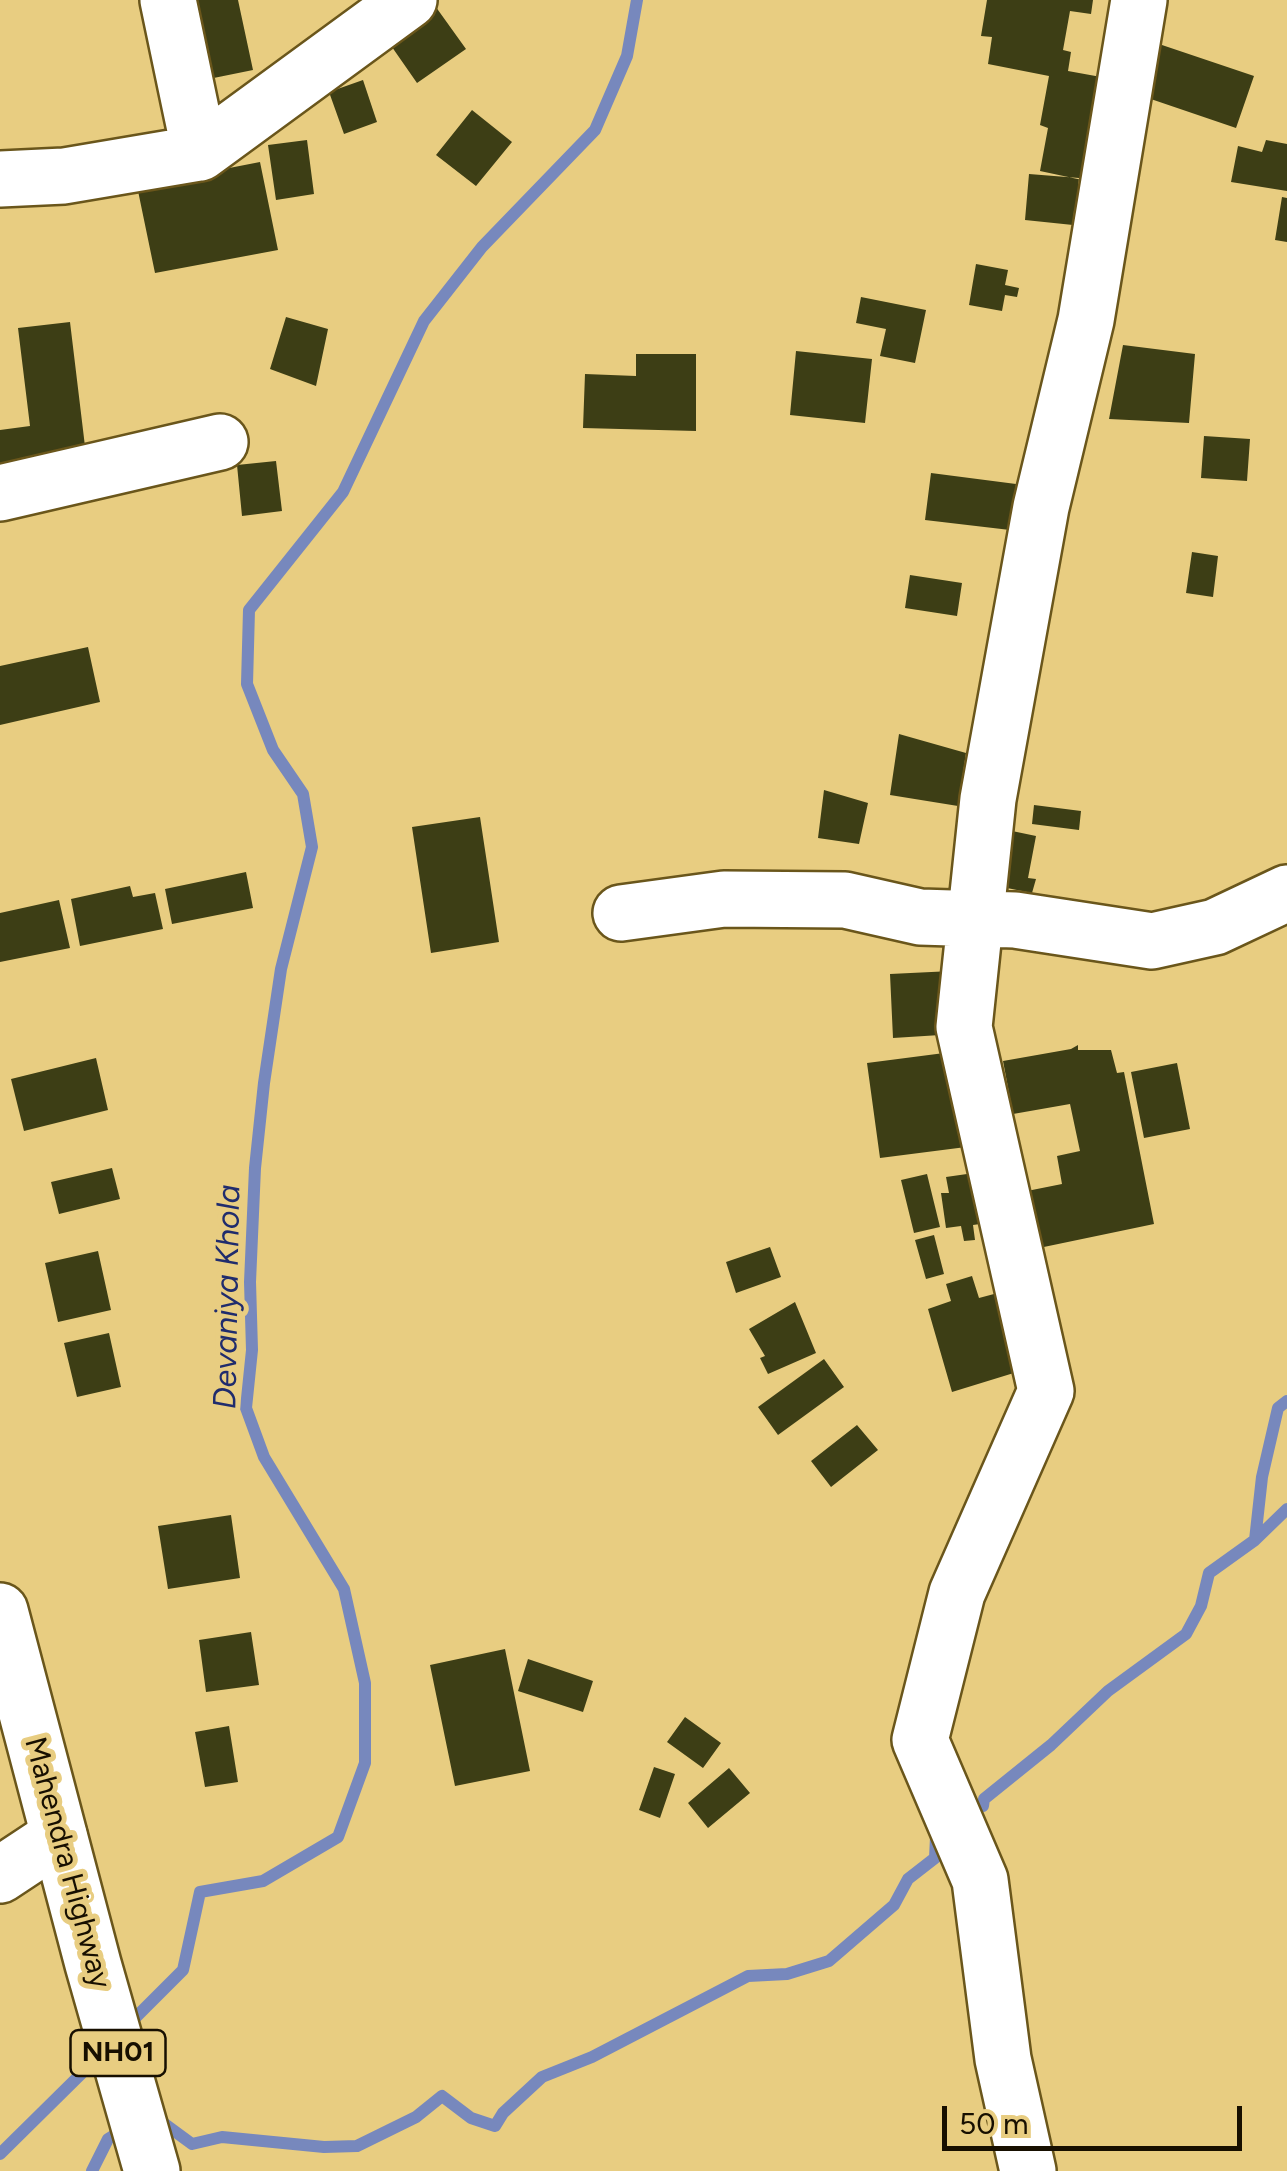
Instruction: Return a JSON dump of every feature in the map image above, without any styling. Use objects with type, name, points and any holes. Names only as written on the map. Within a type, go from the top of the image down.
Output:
[{"type":"main road","points":[[168,0],[200,153]]},
{"type":"main road","points":[[0,179],[64,176],[200,153],[408,0]]},
{"type":"main road","points":[[1028,2171],[1003,2059],[980,1880],[920,1740],[957,1593],[1046,1391],[964,1028],[988,799],[1041,507],[1086,320],[1139,0]]},
{"type":"main road","points":[[0,493],[220,442]]},
{"type":"main road","points":[[621,912],[724,899],[845,900],[920,917],[1015,920],[1152,942],[1215,927],[1287,892]]},
{"type":"main road","name":"Mahendra Highway","points":[[2,1631],[148,2157]]},
{"type":"main road","points":[[0,1875],[59,1836]]},
{"type":"building","points":[[172,0],[238,0],[253,70],[189,83]]},
{"type":"building","points":[[987,0],[1093,0],[1091,14],[1070,11],[1063,50],[1071,52],[1068,71],[1101,77],[1087,181],[1040,171],[1048,128],[1040,125],[1049,76],[988,64],[992,37],[981,36]]},
{"type":"building","points":[[433,3],[466,49],[417,83],[385,37]]},
{"type":"building","points":[[1159,44],[1254,76],[1236,128],[1142,96]]},
{"type":"building","points":[[363,80],[377,122],[344,134],[329,92]]},
{"type":"building","points":[[472,110],[512,142],[476,186],[436,155]]},
{"type":"building","points":[[307,140],[314,194],[276,200],[268,145]]},
{"type":"building","points":[[1266,140],[1287,144],[1287,191],[1231,182],[1238,146],[1262,152]]},
{"type":"building","points":[[260,162],[278,250],[155,273],[137,186]]},
{"type":"building","points":[[1029,174],[1079,178],[1078,189],[1091,189],[1090,212],[1074,211],[1073,225],[1025,220]]},
{"type":"building","points":[[1282,197],[1287,198],[1287,242],[1275,240]]},
{"type":"building","points":[[976,264],[1008,270],[1005,285],[1019,288],[1017,297],[1005,295],[1002,311],[969,305]]},
{"type":"building","points":[[861,297],[926,310],[915,363],[880,356],[886,329],[856,323]]},
{"type":"building","points":[[286,317],[328,329],[316,386],[270,369]]},
{"type":"building","points":[[70,322],[87,463],[0,474],[0,430],[30,426],[18,328]]},
{"type":"building","points":[[1123,345],[1195,354],[1189,423],[1109,419]]},
{"type":"building","points":[[796,351],[872,359],[865,423],[790,415]]},
{"type":"building","points":[[636,354],[696,354],[696,431],[583,428],[585,374],[636,376]]},
{"type":"building","points":[[1204,436],[1250,439],[1247,481],[1201,478]]},
{"type":"building","points":[[276,461],[282,511],[242,516],[237,465]]},
{"type":"building","points":[[931,473],[1016,484],[1010,530],[925,520]]},
{"type":"building","points":[[1192,552],[1218,556],[1213,597],[1186,593]]},
{"type":"building","points":[[910,575],[962,583],[957,616],[905,608]]},
{"type":"building","points":[[88,647],[100,702],[0,725],[0,666]]},
{"type":"building","points":[[899,734],[966,753],[958,806],[890,795]]},
{"type":"building","points":[[824,790],[868,803],[859,844],[818,838]]},
{"type":"building","points":[[1034,805],[1081,811],[1079,830],[1032,824]]},
{"type":"building","points":[[480,817],[499,942],[431,953],[412,827]]},
{"type":"building","points":[[993,827],[1036,836],[1028,878],[1036,879],[1032,893],[982,883]]},
{"type":"building","points":[[246,872],[253,908],[172,924],[165,889]]},
{"type":"building","points":[[130,886],[133,897],[155,893],[163,929],[80,946],[71,899]]},
{"type":"building","points":[[59,900],[70,948],[0,962],[0,913]]},
{"type":"building","points":[[952,971],[956,1034],[893,1038],[890,974]]},
{"type":"building","points":[[1078,1045],[1078,1050],[1111,1050],[1117,1073],[1124,1072],[1154,1224],[1039,1248],[1027,1191],[1062,1184],[1057,1156],[1080,1151],[1070,1104],[1013,1114],[1003,1061]]},
{"type":"building","points":[[952,1052],[966,1147],[880,1158],[867,1063]]},
{"type":"building","points":[[96,1058],[108,1110],[24,1131],[11,1079]]},
{"type":"building","points":[[1177,1063],[1190,1129],[1144,1138],[1131,1072]]},
{"type":"building","points":[[112,1168],[120,1199],[59,1214],[51,1182]]},
{"type":"building","points":[[974,1173],[987,1223],[973,1225],[975,1240],[964,1241],[961,1226],[946,1228],[941,1193],[949,1193],[946,1177]]},
{"type":"building","points":[[927,1174],[940,1227],[914,1233],[901,1180]]},
{"type":"building","points":[[934,1235],[944,1274],[926,1279],[915,1240]]},
{"type":"building","points":[[770,1247],[781,1277],[736,1293],[726,1262]]},
{"type":"building","points":[[98,1251],[111,1310],[58,1322],[45,1263]]},
{"type":"building","points":[[972,1276],[979,1298],[994,1294],[1017,1372],[952,1392],[928,1309],[951,1301],[946,1284]]},
{"type":"building","points":[[795,1302],[816,1353],[768,1374],[760,1358],[765,1356],[749,1329]]},
{"type":"building","points":[[109,1333],[121,1387],[77,1397],[64,1343]]},
{"type":"building","points":[[824,1359],[844,1387],[778,1435],[758,1407]]},
{"type":"building","points":[[857,1425],[878,1450],[831,1487],[811,1461]]},
{"type":"building","points":[[231,1515],[240,1578],[168,1589],[158,1526]]},
{"type":"building","points":[[251,1632],[259,1685],[206,1692],[199,1640]]},
{"type":"building","points":[[505,1649],[530,1771],[455,1786],[430,1665]]},
{"type":"building","points":[[528,1659],[593,1681],[583,1712],[518,1691]]},
{"type":"building","points":[[685,1717],[721,1743],[703,1768],[667,1742]]},
{"type":"building","points":[[229,1726],[238,1782],[205,1787],[195,1732]]},
{"type":"building","points":[[654,1767],[675,1774],[660,1818],[639,1810]]},
{"type":"building","points":[[729,1768],[750,1793],[708,1828],[688,1803]]},
{"type":"waterway","name":"Devaniya Khola","points":[[134,2019],[183,1970],[200,1892],[263,1881],[338,1837],[365,1763],[365,1683],[344,1589],[264,1457],[246,1408],[252,1350],[250,1282],[255,1168],[264,1083],[281,969],[312,847],[303,794],[273,750],[247,684],[249,610],[343,492],[424,321],[482,247],[595,130],[627,56],[637,0]]},
{"type":"waterway","points":[[1255,1540],[1262,1477],[1278,1408],[1287,1401]]},
{"type":"waterway","points":[[983,1806],[984,1799],[1051,1745],[1108,1691],[1186,1634],[1201,1606],[1209,1573],[1255,1540],[1287,1509]]},
{"type":"waterway","points":[[158,2119],[192,2144],[222,2137],[324,2147],[357,2146],[416,2117],[442,2096],[471,2118],[495,2126],[503,2113],[542,2077],[592,2057],[748,1976],[787,1974],[829,1961],[894,1905],[908,1879],[935,1858],[936,1837]]},
{"type":"waterway","name":"Devaniya Khola","points":[[0,2154],[82,2073]]},
{"type":"waterway","points":[[92,2171],[108,2139],[124,2129]]}]
